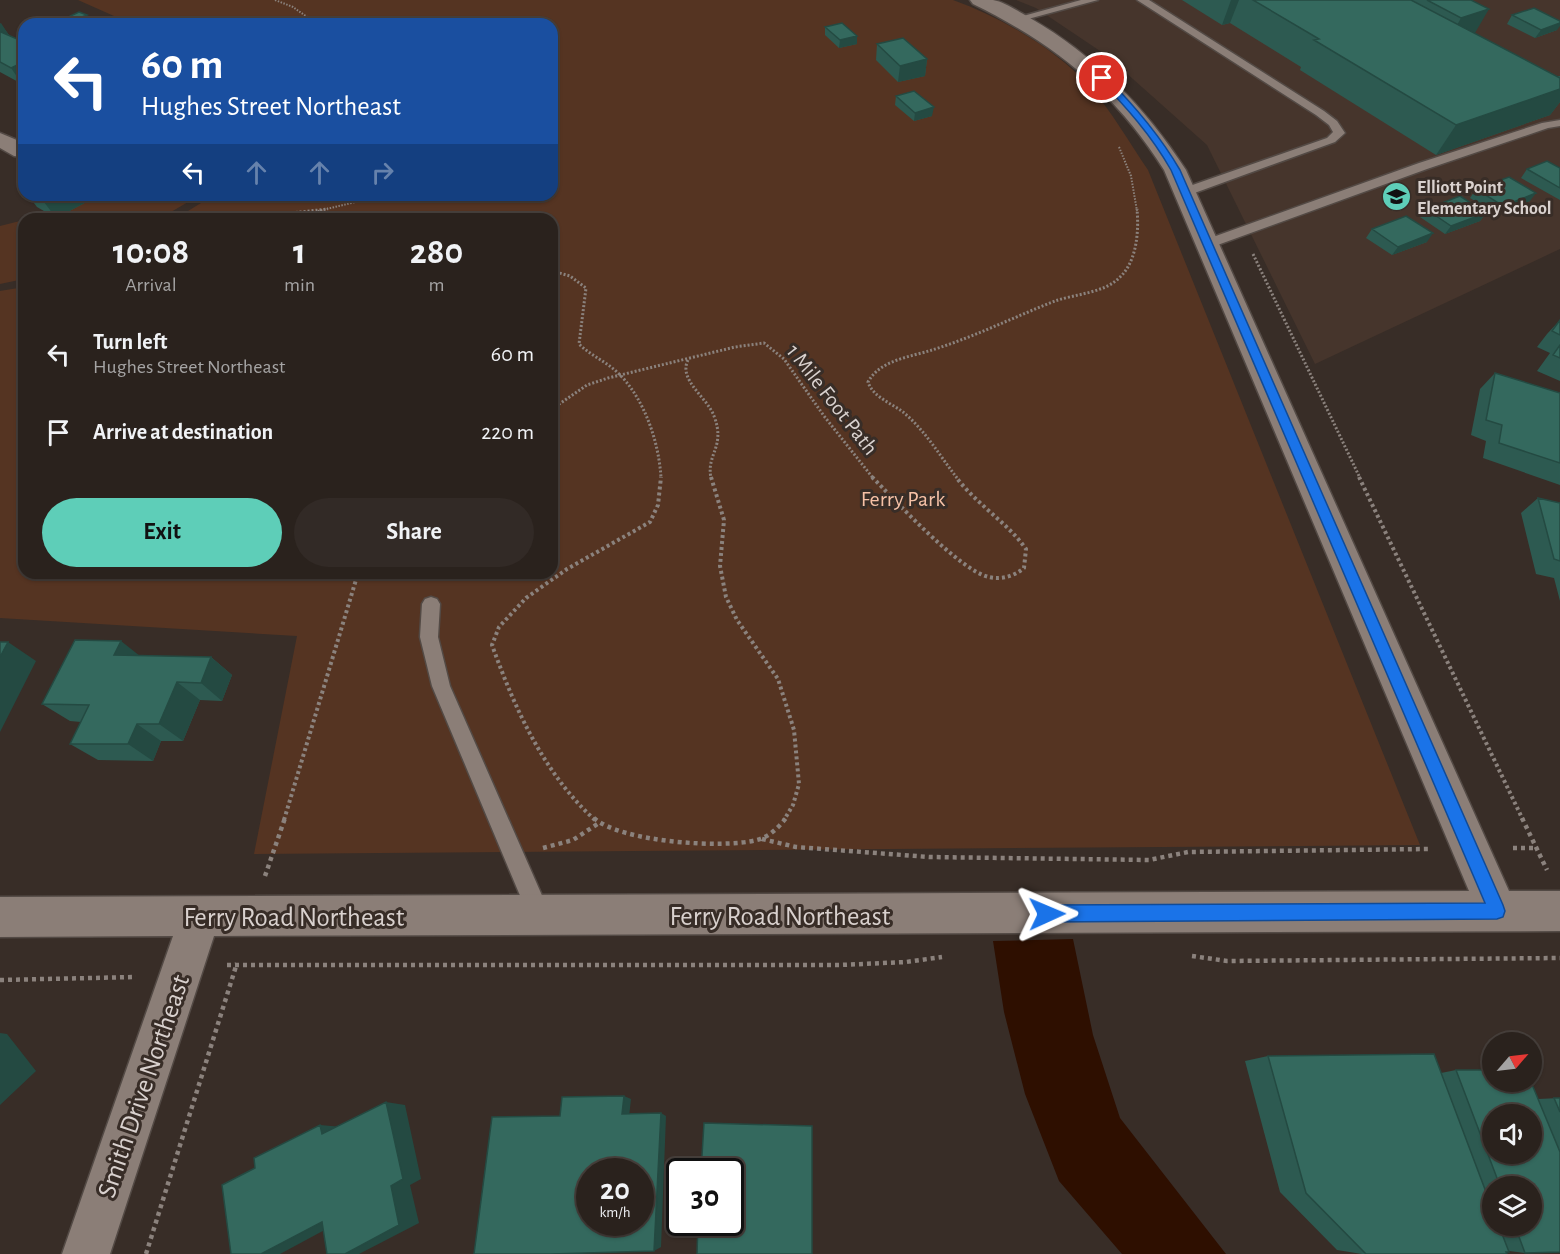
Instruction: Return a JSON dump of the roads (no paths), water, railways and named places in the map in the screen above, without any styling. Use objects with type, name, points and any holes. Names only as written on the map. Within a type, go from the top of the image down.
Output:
[{"type":"street","points":[[979,0],[1061,45],[1113,88],[1138,114],[1161,145],[1185,192],[1497,911]]},
{"type":"street","points":[[0,139],[18,149]]},
{"type":"street","name":"Ferry Road Northeast","points":[[0,917],[1560,911]]},
{"type":"street","name":"Smith Drive Northeast","points":[[86,1254],[200,917]]},
{"type":"lane","points":[[1017,19],[1094,0]]},
{"type":"lane","points":[[1142,0],[1320,113],[1334,123],[1339,134],[1331,140],[1185,192]]},
{"type":"lane","points":[[1207,244],[1423,166],[1546,125],[1560,123]]},
{"type":"lane","points":[[431,604],[429,637],[441,686],[540,916]]},
{"type":"place","name":"Elliott Point Elementary School","points":[[1396,197]]},
{"type":"park label","name":"Ferry Park","points":[[903,498]]}]
